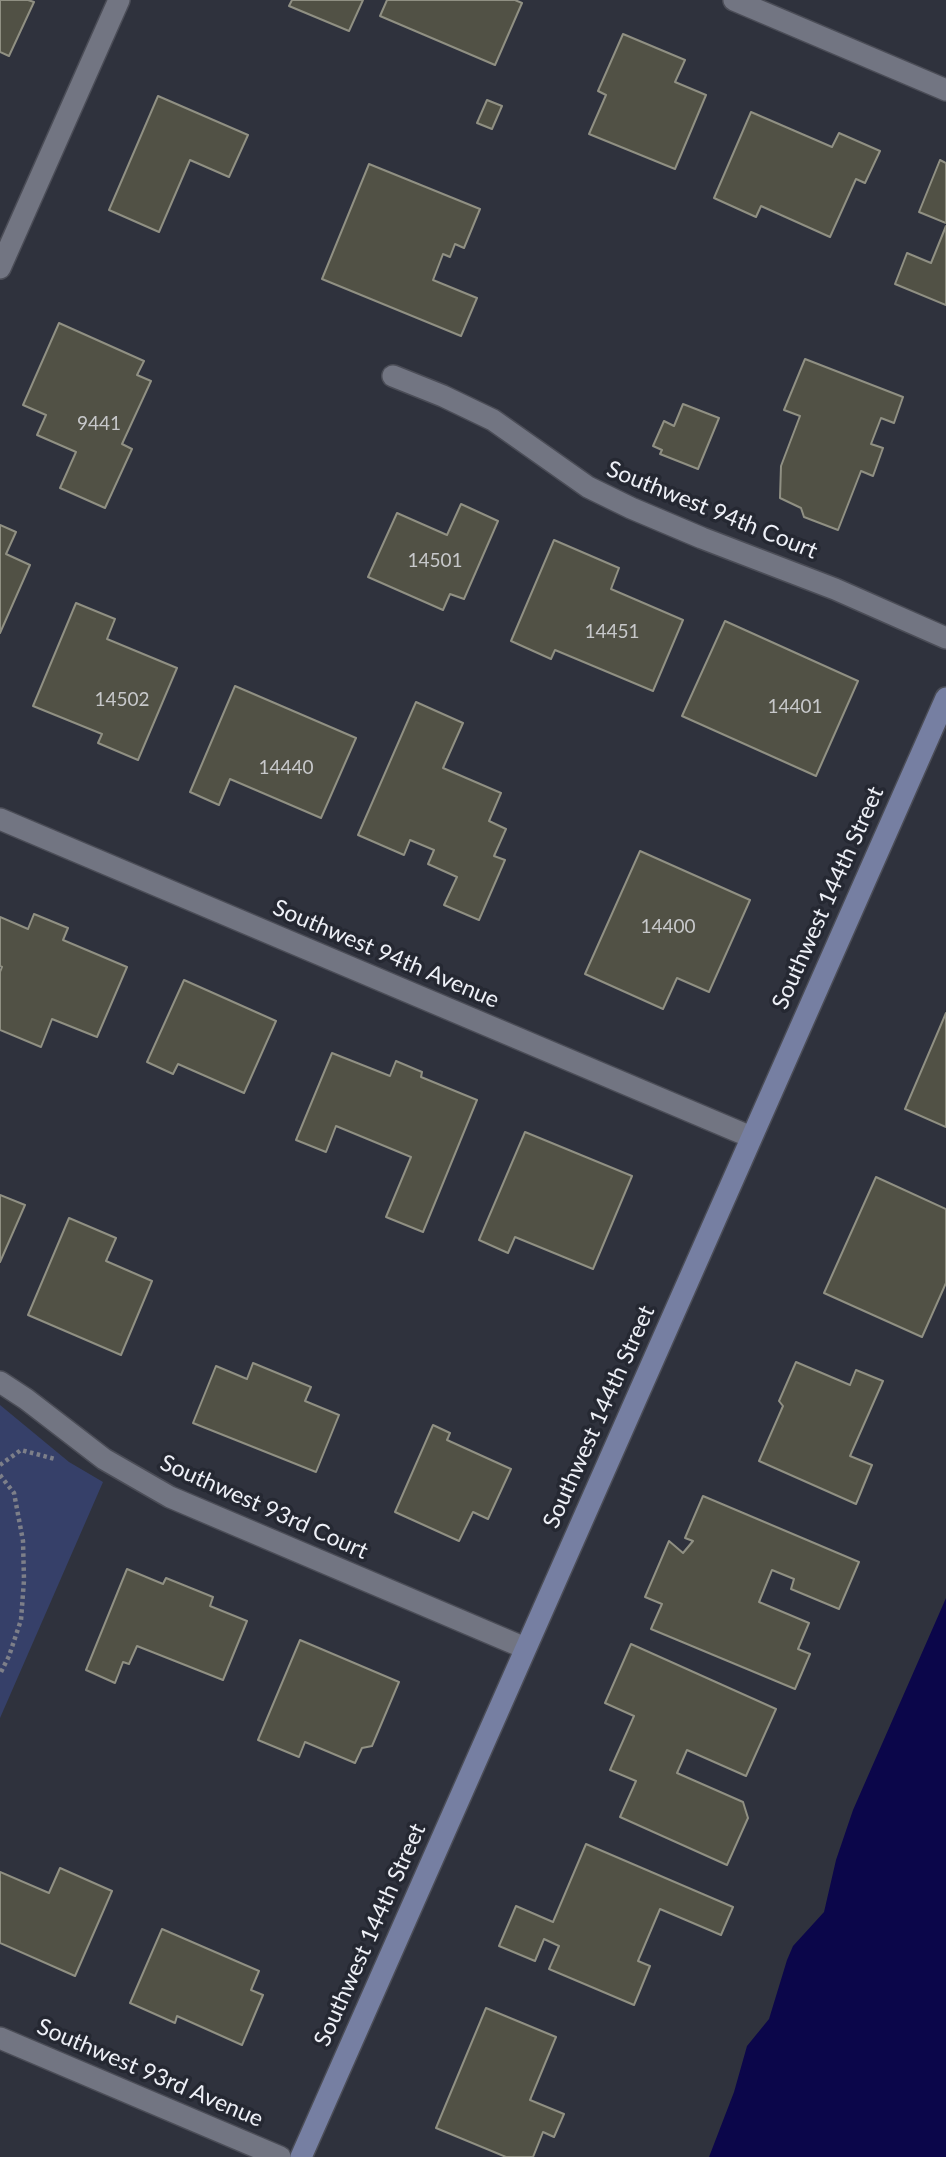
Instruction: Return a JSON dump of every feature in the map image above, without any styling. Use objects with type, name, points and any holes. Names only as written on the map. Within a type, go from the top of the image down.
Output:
[{"type":"street","points":[[0,268],[119,0]]},
{"type":"street","points":[[734,0],[946,90]]},
{"type":"street","name":"Southwest 94th Court","points":[[393,376],[493,420],[588,487],[631,508],[835,589],[946,638]]},
{"type":"street","name":"Southwest 144th Street","points":[[301,2157],[946,698]]},
{"type":"street","name":"Southwest 94th Avenue","points":[[0,819],[751,1137]]},
{"type":"street","name":"Southwest 93rd Court","points":[[0,1382],[104,1460],[170,1497],[526,1648]]},
{"type":"street","name":"Southwest 93rd Avenue","points":[[0,2038],[280,2157]]},
{"type":"path","points":[[0,1465],[21,1450],[50,1457],[63,1464]]},
{"type":"path","points":[[0,1475],[14,1493],[23,1541],[24,1580],[20,1620],[0,1674]]},
{"type":"shaded area","points":[[0,1405],[69,1462],[103,1482],[0,1718]]},
{"type":"shaded area","points":[[946,1598],[946,2157],[709,2157],[734,2092],[747,2046],[769,2019],[793,1946],[824,1912],[836,1860],[853,1810]]},
{"type":"building","points":[[0,0],[34,2],[9,56],[0,52]]},
{"type":"building","points":[[292,0],[363,0],[349,31],[289,6]]},
{"type":"building","points":[[387,0],[515,0],[522,3],[495,65],[380,16]]},
{"type":"building","points":[[623,34],[685,60],[675,82],[706,95],[675,169],[589,134],[606,95],[598,91]]},
{"type":"building","points":[[158,96],[248,135],[229,177],[190,160],[159,232],[109,210]]},
{"type":"building","points":[[487,100],[502,106],[492,129],[477,123]]},
{"type":"building","points":[[751,112],[832,147],[839,133],[880,151],[865,183],[856,179],[830,237],[761,206],[756,217],[714,198]]},
{"type":"building","points":[[940,160],[946,163],[946,223],[919,212]]},
{"type":"building","points":[[369,164],[480,209],[464,248],[455,244],[450,257],[443,254],[433,280],[477,298],[461,336],[322,279]]},
{"type":"building","points":[[946,226],[946,305],[895,284],[907,253],[931,263]]},
{"type":"building","points":[[59,323],[144,361],[137,375],[151,381],[122,444],[132,449],[105,508],[60,488],[76,452],[37,435],[46,415],[23,405]]},
{"type":"building","points":[[805,359],[903,397],[894,423],[881,418],[871,444],[883,448],[873,476],[861,471],[838,530],[804,517],[801,508],[780,498],[781,466],[800,416],[784,410]]},
{"type":"building","points":[[683,404],[719,418],[698,469],[660,454],[662,450],[653,446],[664,421],[674,426]]},
{"type":"building","points":[[461,504],[498,521],[464,599],[450,594],[443,610],[368,577],[397,513],[447,535]]},
{"type":"building","points":[[0,525],[16,532],[6,554],[30,565],[0,633]]},
{"type":"building","points":[[554,540],[619,568],[611,589],[683,620],[653,691],[555,650],[551,659],[511,641]]},
{"type":"building","points":[[76,603],[115,619],[107,639],[177,668],[138,760],[98,743],[102,734],[33,706]]},
{"type":"building","points":[[725,621],[858,681],[816,776],[682,716]]},
{"type":"building","points":[[235,686],[356,738],[321,818],[230,779],[219,805],[190,792]]},
{"type":"building","points":[[416,702],[463,723],[443,768],[501,793],[489,821],[506,829],[494,856],[505,860],[479,920],[444,905],[457,877],[428,864],[434,850],[410,840],[404,855],[358,835]]},
{"type":"building","points":[[640,851],[750,900],[709,992],[677,978],[663,1009],[585,974]]},
{"type":"building","points":[[34,914],[68,928],[63,940],[127,967],[97,1037],[52,1019],[41,1047],[0,1030],[0,917],[28,929]]},
{"type":"building","points":[[184,980],[276,1021],[244,1093],[178,1064],[173,1074],[147,1062]]},
{"type":"building","points":[[946,1013],[946,1127],[905,1109]]},
{"type":"building","points":[[332,1053],[390,1076],[396,1061],[422,1072],[421,1077],[477,1100],[423,1232],[386,1217],[411,1157],[336,1126],[326,1152],[296,1140]]},
{"type":"building","points":[[525,1132],[632,1176],[593,1269],[515,1237],[508,1253],[479,1240]]},
{"type":"building","points":[[876,1177],[946,1209],[946,1283],[922,1337],[824,1293]]},
{"type":"building","points":[[0,1195],[25,1205],[0,1262]]},
{"type":"building","points":[[69,1218],[116,1238],[106,1261],[152,1281],[121,1355],[28,1315]]},
{"type":"building","points":[[796,1362],[850,1385],[856,1370],[883,1381],[850,1456],[872,1465],[856,1504],[759,1461],[783,1406],[779,1401]]},
{"type":"building","points":[[253,1363],[311,1387],[305,1401],[339,1415],[316,1472],[193,1423],[216,1366],[247,1379]]},
{"type":"building","points":[[433,1425],[450,1433],[447,1440],[511,1469],[488,1519],[473,1512],[459,1541],[395,1512]]},
{"type":"building","points":[[703,1496],[859,1562],[839,1609],[791,1589],[794,1579],[772,1570],[759,1602],[809,1623],[798,1649],[810,1654],[795,1689],[651,1629],[662,1604],[645,1597],[669,1541],[683,1553],[693,1541],[685,1538]]},
{"type":"building","points":[[127,1569],[163,1584],[166,1578],[213,1597],[210,1606],[247,1621],[223,1680],[137,1646],[129,1664],[123,1662],[115,1683],[86,1670]]},
{"type":"building","points":[[300,1640],[399,1682],[372,1746],[362,1748],[355,1763],[305,1742],[299,1757],[258,1740]]},
{"type":"building","points":[[631,1644],[776,1709],[746,1776],[687,1750],[677,1773],[743,1802],[748,1818],[727,1865],[620,1817],[636,1781],[610,1770],[634,1716],[605,1703]]},
{"type":"building","points":[[586,1844],[733,1907],[721,1935],[660,1909],[638,1961],[650,1966],[634,2005],[549,1969],[559,1946],[544,1939],[535,1961],[499,1946],[516,1906],[553,1922]]},
{"type":"building","points":[[60,1868],[112,1891],[75,1976],[0,1943],[0,1872],[49,1893]]},
{"type":"building","points":[[162,1929],[259,1971],[251,1990],[263,1995],[242,2045],[177,2016],[175,2023],[130,2003]]},
{"type":"building","points":[[486,2008],[556,2037],[530,2100],[564,2114],[554,2137],[543,2132],[533,2157],[506,2157],[436,2128]]}]
